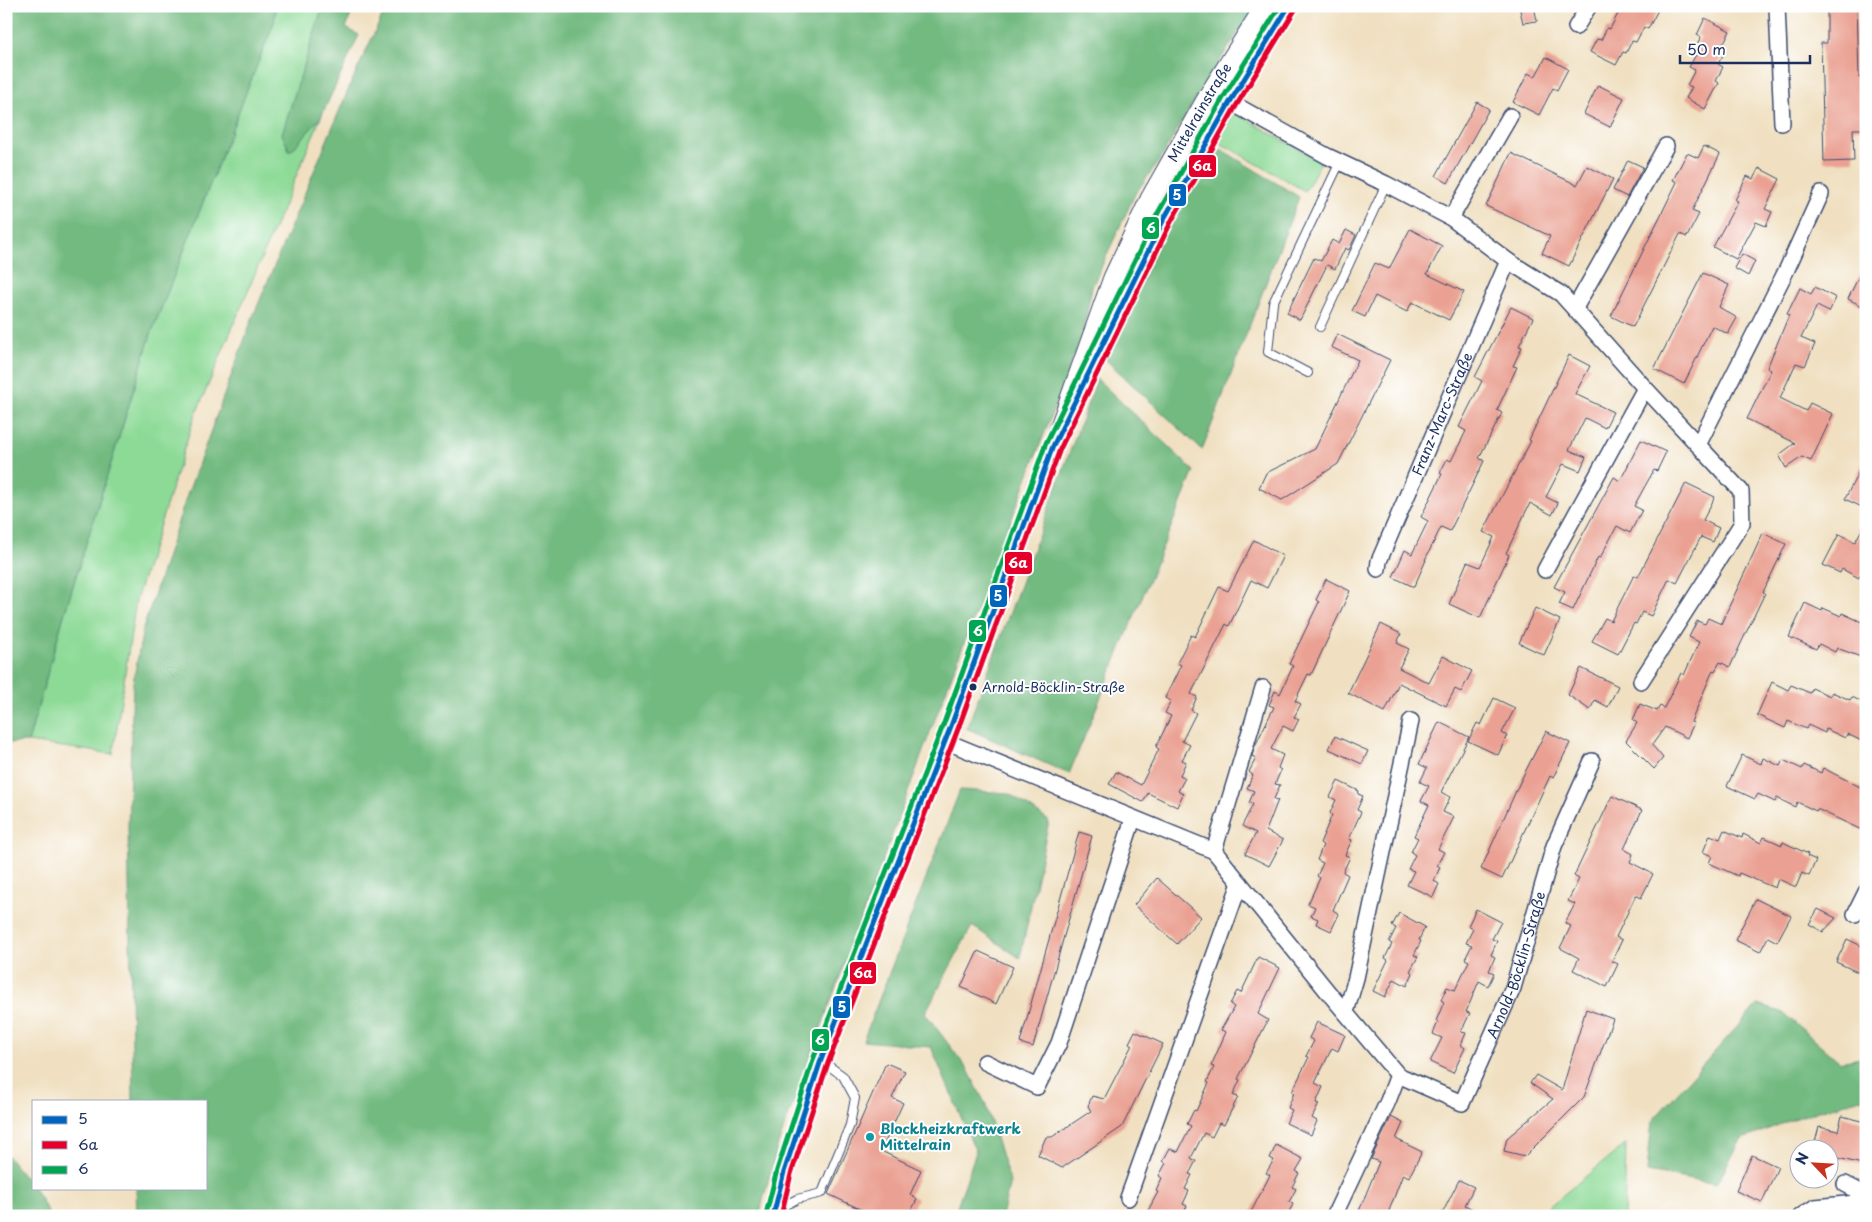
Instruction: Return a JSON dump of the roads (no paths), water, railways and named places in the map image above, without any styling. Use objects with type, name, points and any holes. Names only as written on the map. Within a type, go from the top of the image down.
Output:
[{"type":"street","name":"Mittelrainstraße","points":[[774,1213],[784,1172],[821,1060],[945,741],[1054,446],[1113,278],[1150,199],[1210,93],[1265,6]]},
{"type":"street","name":"Mittelrainstraße","points":[[1054,446],[1165,217],[1230,102],[1289,6]]},
{"type":"street","points":[[1576,27],[1590,6]]},
{"type":"street","points":[[1777,6],[1782,123]]},
{"type":"street","points":[[1210,93],[1451,218],[1508,261],[1561,294],[1741,491],[1742,523],[1641,681]]},
{"type":"street","points":[[1451,218],[1510,116]]},
{"type":"street","points":[[1575,308],[1666,146]]},
{"type":"street","points":[[1698,445],[1787,269],[1821,194]]},
{"type":"street","name":"Franz-Marc-Straße","points":[[1378,569],[1379,560],[1508,261]]},
{"type":"street","points":[[1545,570],[1645,388]]},
{"type":"street","points":[[1214,851],[1263,688]]},
{"type":"street","points":[[1346,1012],[1356,978],[1411,721]]},
{"type":"street","name":"Arnold-Böcklin-Straße","points":[[945,741],[1214,851],[1398,1075],[1462,1103],[1513,988],[1554,846],[1592,761]]},
{"type":"street","points":[[985,1062],[1037,1087],[1058,1044],[1133,819]]},
{"type":"street","points":[[1128,1198],[1240,883]]},
{"type":"street","points":[[1855,914],[1866,892]]},
{"type":"street","points":[[1334,1216],[1388,1101],[1398,1075]]},
{"type":"street","points":[[1845,1184],[1866,1195]]},
{"type":"street","points":[[1801,1216],[1815,1207],[1866,1202]]},
{"type":"lane","points":[[1308,373],[1268,352],[1273,303],[1340,162]]},
{"type":"lane","points":[[1320,327],[1386,184]]},
{"type":"lane","points":[[774,1213],[797,1199],[822,1193],[850,1125],[855,1098],[843,1076],[821,1060]]},
{"type":"place","name":"Arnold-Böcklin-Straße","points":[[973,687]]},
{"type":"place","name":"Blockheizkraftwerk Mittelrain","points":[[870,1137]]}]
